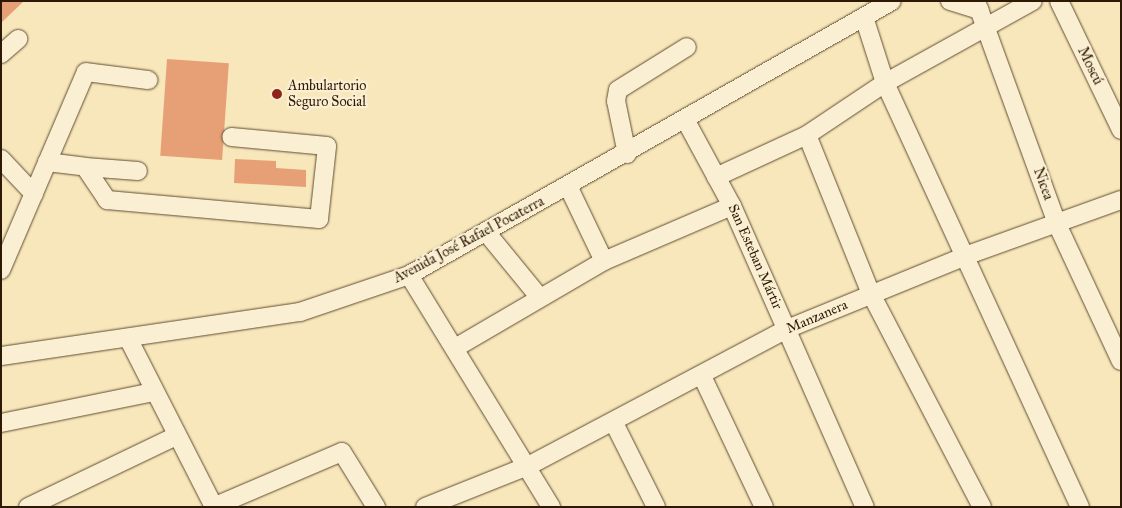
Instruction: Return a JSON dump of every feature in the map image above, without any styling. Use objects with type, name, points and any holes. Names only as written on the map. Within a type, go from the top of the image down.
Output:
[{"type":"street","name":"Avenida José Rafael Pocaterra","points":[[1,356],[300,312],[408,275],[686,121],[892,1]]},
{"type":"street","points":[[950,1],[978,5]]},
{"type":"street","points":[[716,177],[808,135],[885,82],[988,30],[1033,1]]},
{"type":"street","name":"Moscú","points":[[1059,1],[1121,130]]},
{"type":"street","name":"Nicea","points":[[978,5],[1057,224],[1121,362]]},
{"type":"street","points":[[864,17],[885,82],[968,255],[1080,507]]},
{"type":"street","points":[[1,54],[18,39]]},
{"type":"street","points":[[627,154],[616,101],[618,90],[687,46]]},
{"type":"street","points":[[1,270],[86,72],[148,80]]},
{"type":"street","name":"San Esteban Mártir","points":[[686,121],[732,206],[865,507]]},
{"type":"street","points":[[808,135],[871,294],[982,507]]},
{"type":"street","points":[[85,167],[108,200],[319,218],[326,146],[231,137]]},
{"type":"street","points":[[1,159],[34,194]]},
{"type":"street","points":[[47,162],[138,172]]},
{"type":"street","points":[[568,186],[604,261]]},
{"type":"street","name":"Manzanera","points":[[425,507],[528,466],[614,423],[788,330],[968,255],[1121,200]]},
{"type":"street","points":[[455,348],[604,261],[732,206]]},
{"type":"street","points":[[486,232],[540,298]]},
{"type":"street","points":[[408,275],[528,466],[551,507]]},
{"type":"street","points":[[128,338],[213,507],[342,452],[376,507]]},
{"type":"street","points":[[702,376],[764,507]]},
{"type":"street","points":[[1,423],[154,392]]},
{"type":"street","points":[[614,423],[656,507]]},
{"type":"street","points":[[28,507],[176,436]]},
{"type":"building","points":[[1,1],[24,1],[1,23]]},
{"type":"building","points":[[167,59],[229,63],[222,160],[160,156]]},
{"type":"building","points":[[235,159],[276,161],[276,168],[306,170],[306,187],[234,183]]},
{"type":"place","name":"Ambulartorio Seguro Social","points":[[277,94]]}]
